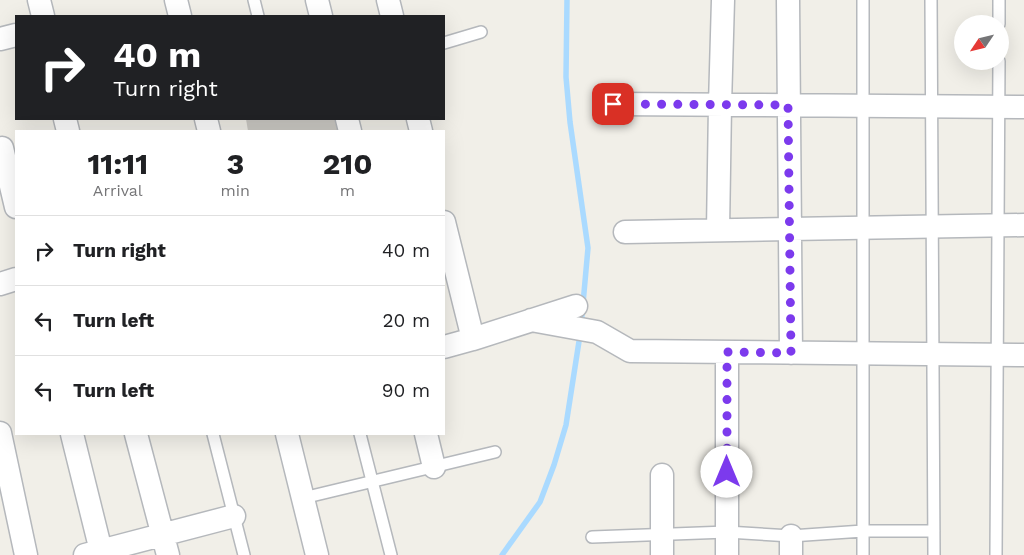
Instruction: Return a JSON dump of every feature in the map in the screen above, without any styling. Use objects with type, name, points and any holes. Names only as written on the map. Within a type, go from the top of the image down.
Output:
[{"type":"street","points":[[39,0],[43,15]]},
{"type":"street","points":[[176,0],[180,15]]},
{"type":"street","points":[[317,0],[321,15]]},
{"type":"street","points":[[388,0],[392,15]]},
{"type":"street","points":[[718,230],[724,0]]},
{"type":"street","points":[[788,0],[791,353]]},
{"type":"street","points":[[0,39],[15,35]]},
{"type":"street","points":[[613,104],[1024,107]]},
{"type":"street","points":[[2,148],[15,203]]},
{"type":"street","points":[[625,232],[1024,225]]},
{"type":"street","points":[[445,226],[473,339]]},
{"type":"street","points":[[0,284],[15,279]]},
{"type":"street","points":[[445,346],[473,339],[576,306]]},
{"type":"street","points":[[531,320],[597,332],[630,351],[1024,356]]},
{"type":"street","points":[[727,352],[727,555]]},
{"type":"street","points":[[0,433],[26,555]]},
{"type":"street","points":[[74,435],[96,554],[165,545],[234,516]]},
{"type":"street","points":[[136,435],[165,545]]},
{"type":"street","points":[[287,435],[318,555]]},
{"type":"street","points":[[426,435],[434,467]]},
{"type":"street","points":[[662,475],[662,545]]},
{"type":"lane","points":[[254,0],[258,15]]},
{"type":"lane","points":[[863,0],[863,555]]},
{"type":"lane","points":[[931,0],[934,555]]},
{"type":"lane","points":[[999,0],[999,15]]},
{"type":"lane","points":[[445,43],[481,32]]},
{"type":"lane","points":[[996,555],[999,70]]},
{"type":"lane","points":[[213,435],[244,555]]},
{"type":"lane","points":[[360,435],[391,555]]},
{"type":"lane","points":[[303,498],[496,452]]},
{"type":"lane","points":[[592,537],[662,545],[727,532],[791,545],[863,531],[934,531]]},
{"type":"building","points":[[246,120],[339,120],[340,130],[248,130]]},
{"type":"waterway","points":[[567,0],[566,77],[570,122],[588,248],[581,326]]},
{"type":"waterway","points":[[502,555],[540,502],[554,465],[566,425],[580,335]]},
{"type":"route","points":[[613,104],[788,105],[791,353],[727,352],[727,472]]}]
